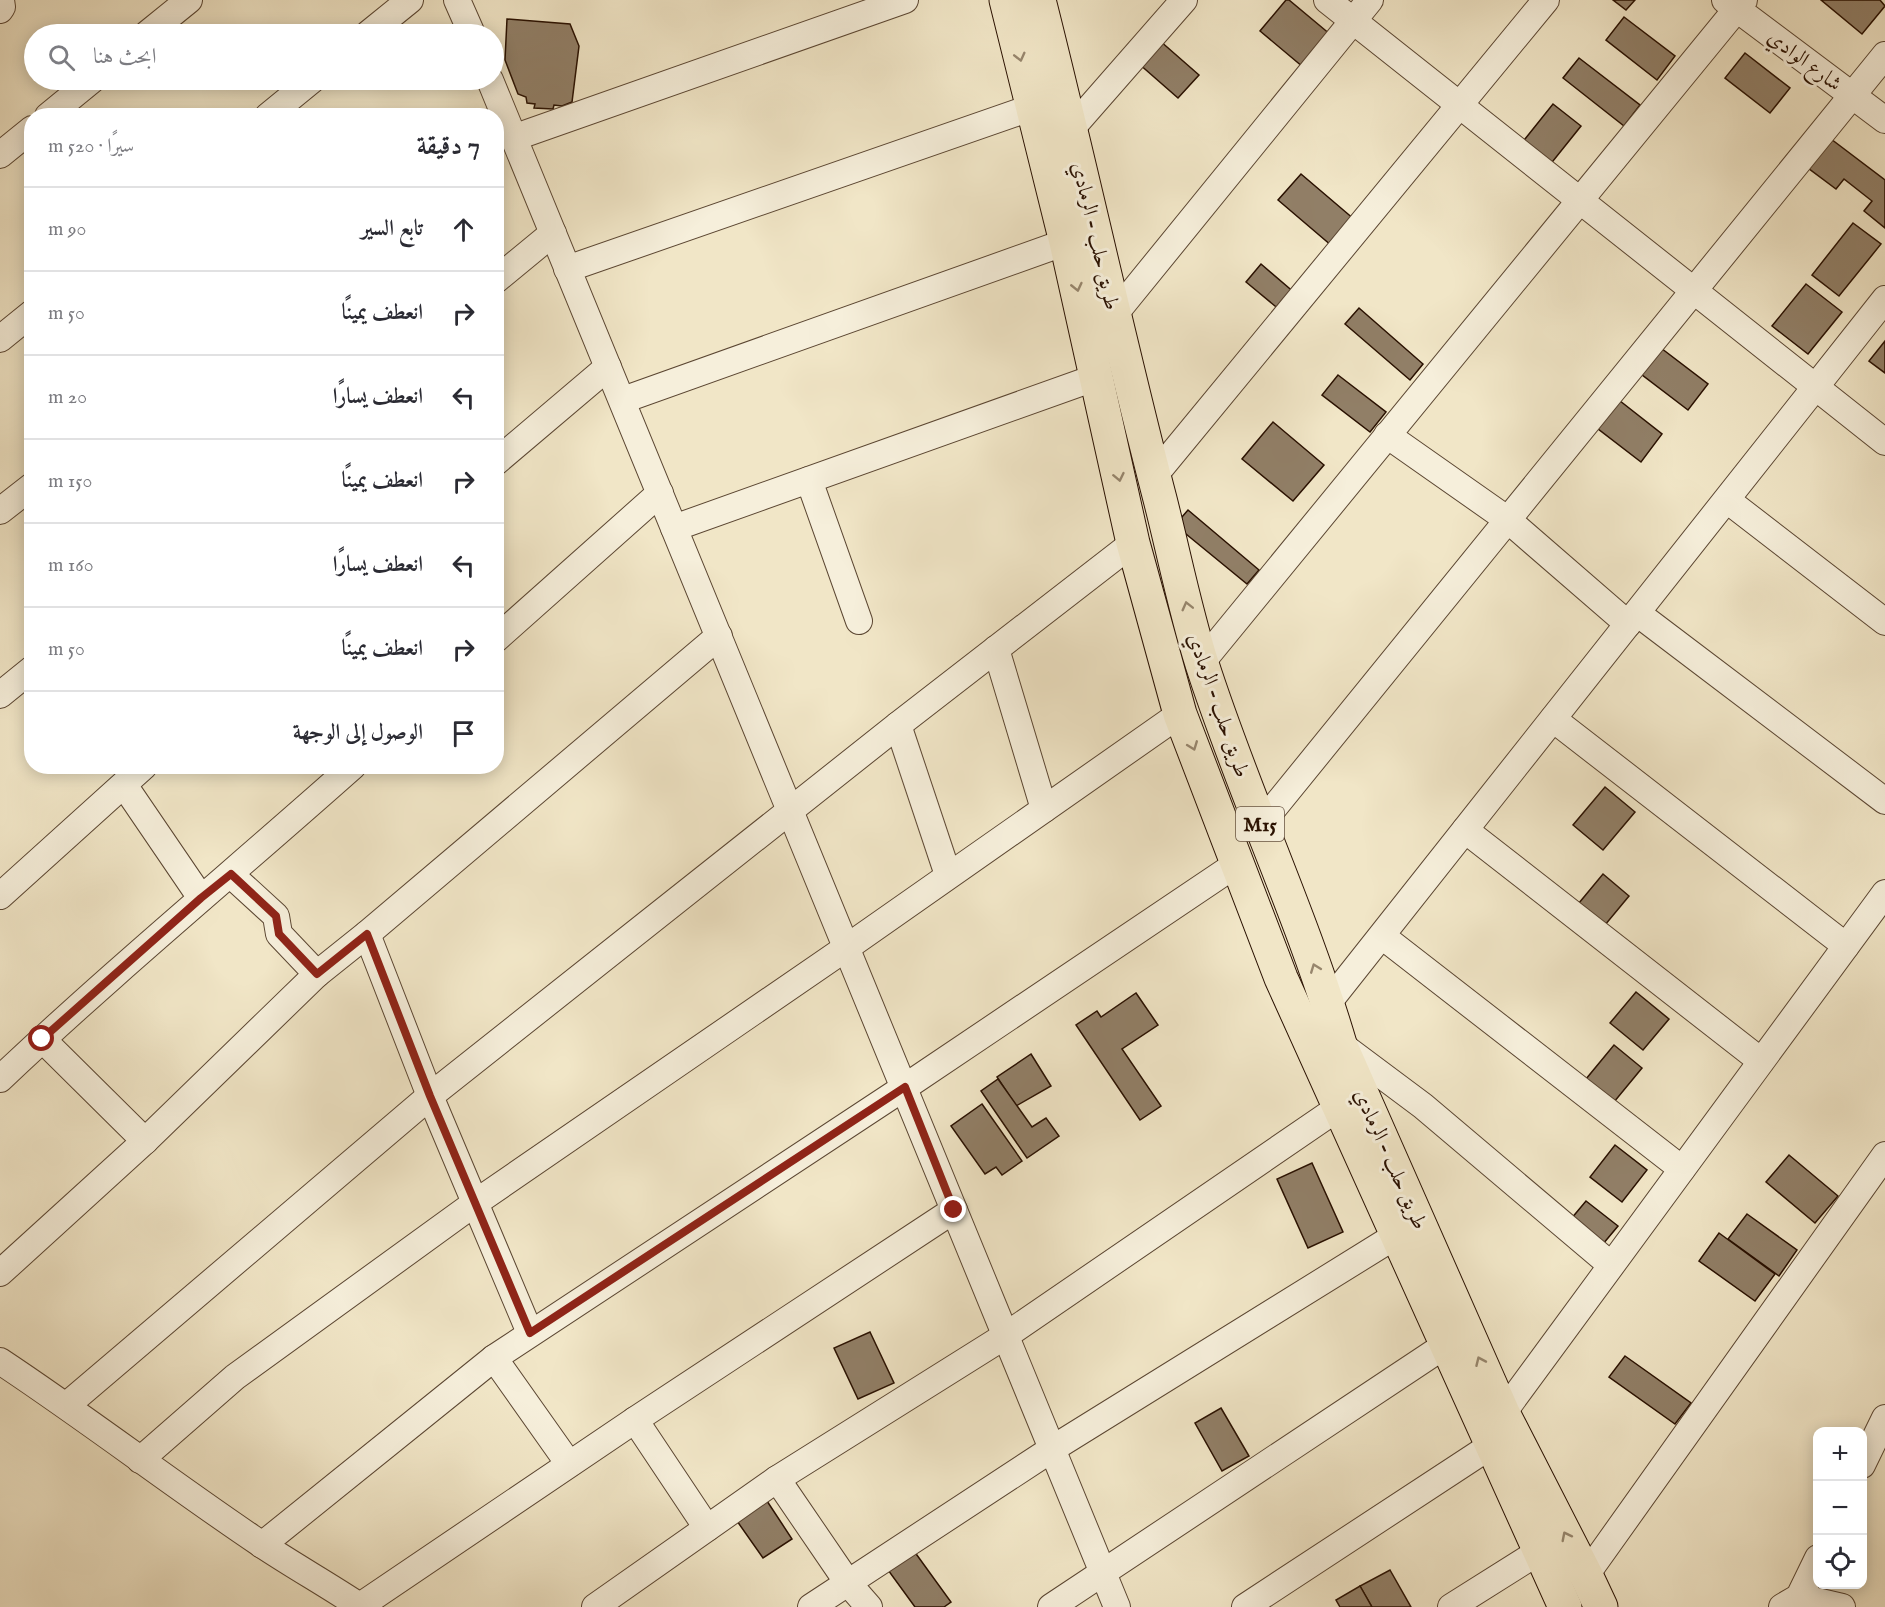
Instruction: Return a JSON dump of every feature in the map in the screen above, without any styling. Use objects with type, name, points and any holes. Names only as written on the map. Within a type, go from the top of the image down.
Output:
[{"type":"highway","name":"طريق حلب - الرمادي","points":[[1006,0],[1066,242],[1133,543],[1180,714],[1281,978],[1565,1607]]},
{"type":"highway","name":"طريق حلب - الرمادي","points":[[1039,0],[1114,315],[1202,662],[1260,825],[1328,1003],[1340,1044],[1503,1413],[1601,1607]]},
{"type":"street","points":[[0,10],[1,0]]},
{"type":"street","points":[[159,24],[189,0]]},
{"type":"street","points":[[381,24],[411,0]]},
{"type":"street","points":[[513,138],[905,0]]},
{"type":"street","points":[[1071,129],[1184,0]]},
{"type":"street","points":[[1327,0],[1885,442]]},
{"type":"street","points":[[1114,315],[1370,0]]},
{"type":"street","points":[[1154,476],[1546,0]]},
{"type":"street","points":[[464,2],[470,24]]},
{"type":"street","points":[[1202,662],[1580,201],[1736,3]]},
{"type":"street","name":"شارع الوادي","points":[[1736,3],[1885,120]]},
{"type":"street","points":[[1260,825],[1885,55]]},
{"type":"street","points":[[58,108],[80,90]]},
{"type":"street","points":[[278,108],[300,90]]},
{"type":"street","points":[[567,269],[1033,107]]},
{"type":"street","points":[[504,122],[513,138],[622,400],[1117,1607]]},
{"type":"street","points":[[0,155],[24,136]]},
{"type":"street","points":[[504,273],[553,233]]},
{"type":"street","points":[[622,400],[1066,242]]},
{"type":"street","points":[[1328,1003],[1885,299]]},
{"type":"street","points":[[0,339],[24,320]]},
{"type":"street","points":[[504,455],[608,367]]},
{"type":"street","points":[[674,528],[1097,377]]},
{"type":"street","points":[[1387,435],[1508,520],[1633,618],[1885,801]]},
{"type":"street","points":[[809,480],[859,621]]},
{"type":"street","points":[[0,512],[24,492]]},
{"type":"street","points":[[504,632],[660,493]]},
{"type":"street","points":[[1726,500],[1885,622]]},
{"type":"street","points":[[67,1405],[430,1096],[897,725],[1133,543]]},
{"type":"street","points":[[0,1273],[145,1142],[317,974],[719,636]]},
{"type":"street","points":[[996,649],[1044,809]]},
{"type":"street","points":[[0,695],[24,676]]},
{"type":"street","points":[[140,1460],[235,1377],[475,1203],[846,948],[1180,714]]},
{"type":"street","points":[[1553,719],[1846,946]]},
{"type":"street","points":[[897,725],[948,875]]},
{"type":"street","points":[[0,896],[136,774]]},
{"type":"street","points":[[0,1079],[201,898],[344,774]]},
{"type":"street","points":[[124,785],[201,898]]},
{"type":"street","points":[[1465,830],[1761,1061]]},
{"type":"street","points":[[262,1545],[494,1358],[905,1087],[1238,863]]},
{"type":"street","points":[[231,874],[276,916],[279,934],[317,974]]},
{"type":"street","points":[[1503,1413],[1885,893]]},
{"type":"street","points":[[367,934],[430,1096],[530,1333]]},
{"type":"street","points":[[1382,936],[1682,1169]]},
{"type":"street","points":[[42,1039],[145,1142]]},
{"type":"street","points":[[1340,1044],[1423,1107],[1611,1265]]},
{"type":"street","points":[[595,1607],[777,1479],[1005,1336],[1338,1108]]},
{"type":"street","points":[[1586,1575],[1885,1155]]},
{"type":"street","points":[[0,1361],[67,1405],[140,1460],[262,1545],[361,1606],[569,1464],[954,1210]]},
{"type":"street","points":[[811,1607],[1052,1449],[1397,1234]]},
{"type":"street","points":[[1051,1607],[1447,1344]]},
{"type":"street","points":[[494,1358],[569,1464]]},
{"type":"street","points":[[1867,1456],[1885,1418]]},
{"type":"street","points":[[635,1420],[707,1528]]},
{"type":"street","points":[[1245,1607],[1492,1445]]},
{"type":"street","points":[[777,1479],[848,1583],[869,1607]]},
{"type":"street","points":[[1451,1607],[1540,1551]]},
{"type":"street","points":[[1813,1566],[1790,1602],[1842,1607]]},
{"type":"building","points":[[1286,0],[1289,0],[1331,35],[1303,67],[1260,31]]},
{"type":"building","points":[[1613,0],[1635,0],[1626,10]]},
{"type":"building","points":[[1821,0],[1880,0],[1885,6],[1862,34]]},
{"type":"building","points":[[1624,17],[1675,56],[1657,80],[1606,40]]},
{"type":"building","points":[[507,19],[570,24],[579,46],[572,102],[562,106],[554,105],[553,109],[534,108],[535,104],[527,103],[526,97],[518,94],[505,60]]},
{"type":"building","points":[[1159,40],[1199,75],[1178,98],[1138,63]]},
{"type":"building","points":[[1745,53],[1790,88],[1770,113],[1725,78]]},
{"type":"building","points":[[1579,58],[1640,105],[1624,126],[1563,78]]},
{"type":"building","points":[[1553,104],[1581,126],[1549,166],[1521,144]]},
{"type":"building","points":[[1831,139],[1885,180],[1885,228],[1864,211],[1872,201],[1844,179],[1836,189],[1808,168]]},
{"type":"building","points":[[1301,174],[1355,220],[1332,246],[1278,200]]},
{"type":"building","points":[[1853,223],[1881,244],[1839,296],[1812,275]]},
{"type":"building","points":[[1261,264],[1296,294],[1281,311],[1246,282]]},
{"type":"building","points":[[1806,284],[1842,312],[1808,354],[1772,326]]},
{"type":"building","points":[[1359,308],[1423,364],[1410,380],[1345,324]]},
{"type":"building","points":[[1885,341],[1885,373],[1869,361]]},
{"type":"building","points":[[1657,345],[1708,384],[1688,410],[1637,371]]},
{"type":"building","points":[[1338,375],[1386,412],[1370,432],[1322,395]]},
{"type":"building","points":[[1615,397],[1662,434],[1641,462],[1593,425]]},
{"type":"building","points":[[1273,422],[1324,465],[1293,501],[1242,459]]},
{"type":"building","points":[[1188,510],[1259,570],[1247,584],[1175,525]]},
{"type":"building","points":[[1605,787],[1635,812],[1603,850],[1573,825]]},
{"type":"building","points":[[1603,874],[1629,896],[1605,925],[1579,903]]},
{"type":"building","points":[[1636,992],[1669,1019],[1643,1050],[1610,1023]]},
{"type":"building","points":[[1136,993],[1158,1025],[1122,1049],[1161,1106],[1140,1120],[1076,1025],[1097,1011],[1101,1017]]},
{"type":"building","points":[[1614,1045],[1642,1068],[1614,1102],[1586,1079]]},
{"type":"building","points":[[1031,1054],[1051,1086],[1016,1106],[997,1077]]},
{"type":"building","points":[[998,1079],[1032,1127],[1046,1118],[1059,1136],[1027,1158],[981,1091]]},
{"type":"building","points":[[982,1104],[1022,1161],[1002,1175],[996,1167],[985,1174],[951,1126]]},
{"type":"building","points":[[1615,1145],[1647,1170],[1622,1202],[1590,1177]]},
{"type":"building","points":[[1789,1155],[1838,1196],[1815,1223],[1766,1182]]},
{"type":"building","points":[[1312,1163],[1343,1232],[1308,1248],[1277,1179]]},
{"type":"building","points":[[1586,1201],[1618,1226],[1598,1250],[1566,1225]]},
{"type":"building","points":[[1747,1214],[1797,1250],[1779,1276],[1728,1239]]},
{"type":"building","points":[[1719,1233],[1775,1274],[1755,1301],[1699,1261]]},
{"type":"building","points":[[870,1332],[894,1383],[858,1399],[834,1348]]},
{"type":"building","points":[[1625,1356],[1691,1403],[1675,1424],[1609,1377]]},
{"type":"building","points":[[1221,1408],[1249,1456],[1222,1471],[1195,1423]]},
{"type":"building","points":[[767,1501],[792,1539],[763,1558],[737,1521]]},
{"type":"building","points":[[914,1551],[951,1602],[944,1607],[915,1607],[888,1570]]},
{"type":"building","points":[[1390,1570],[1411,1607],[1372,1607],[1360,1586]]},
{"type":"building","points":[[1360,1586],[1372,1607],[1340,1607],[1336,1600]]},
{"type":"route","points":[[42,1039],[231,874],[276,916],[279,934],[317,974],[367,934],[430,1096],[530,1333],[905,1087],[954,1210]]}]
